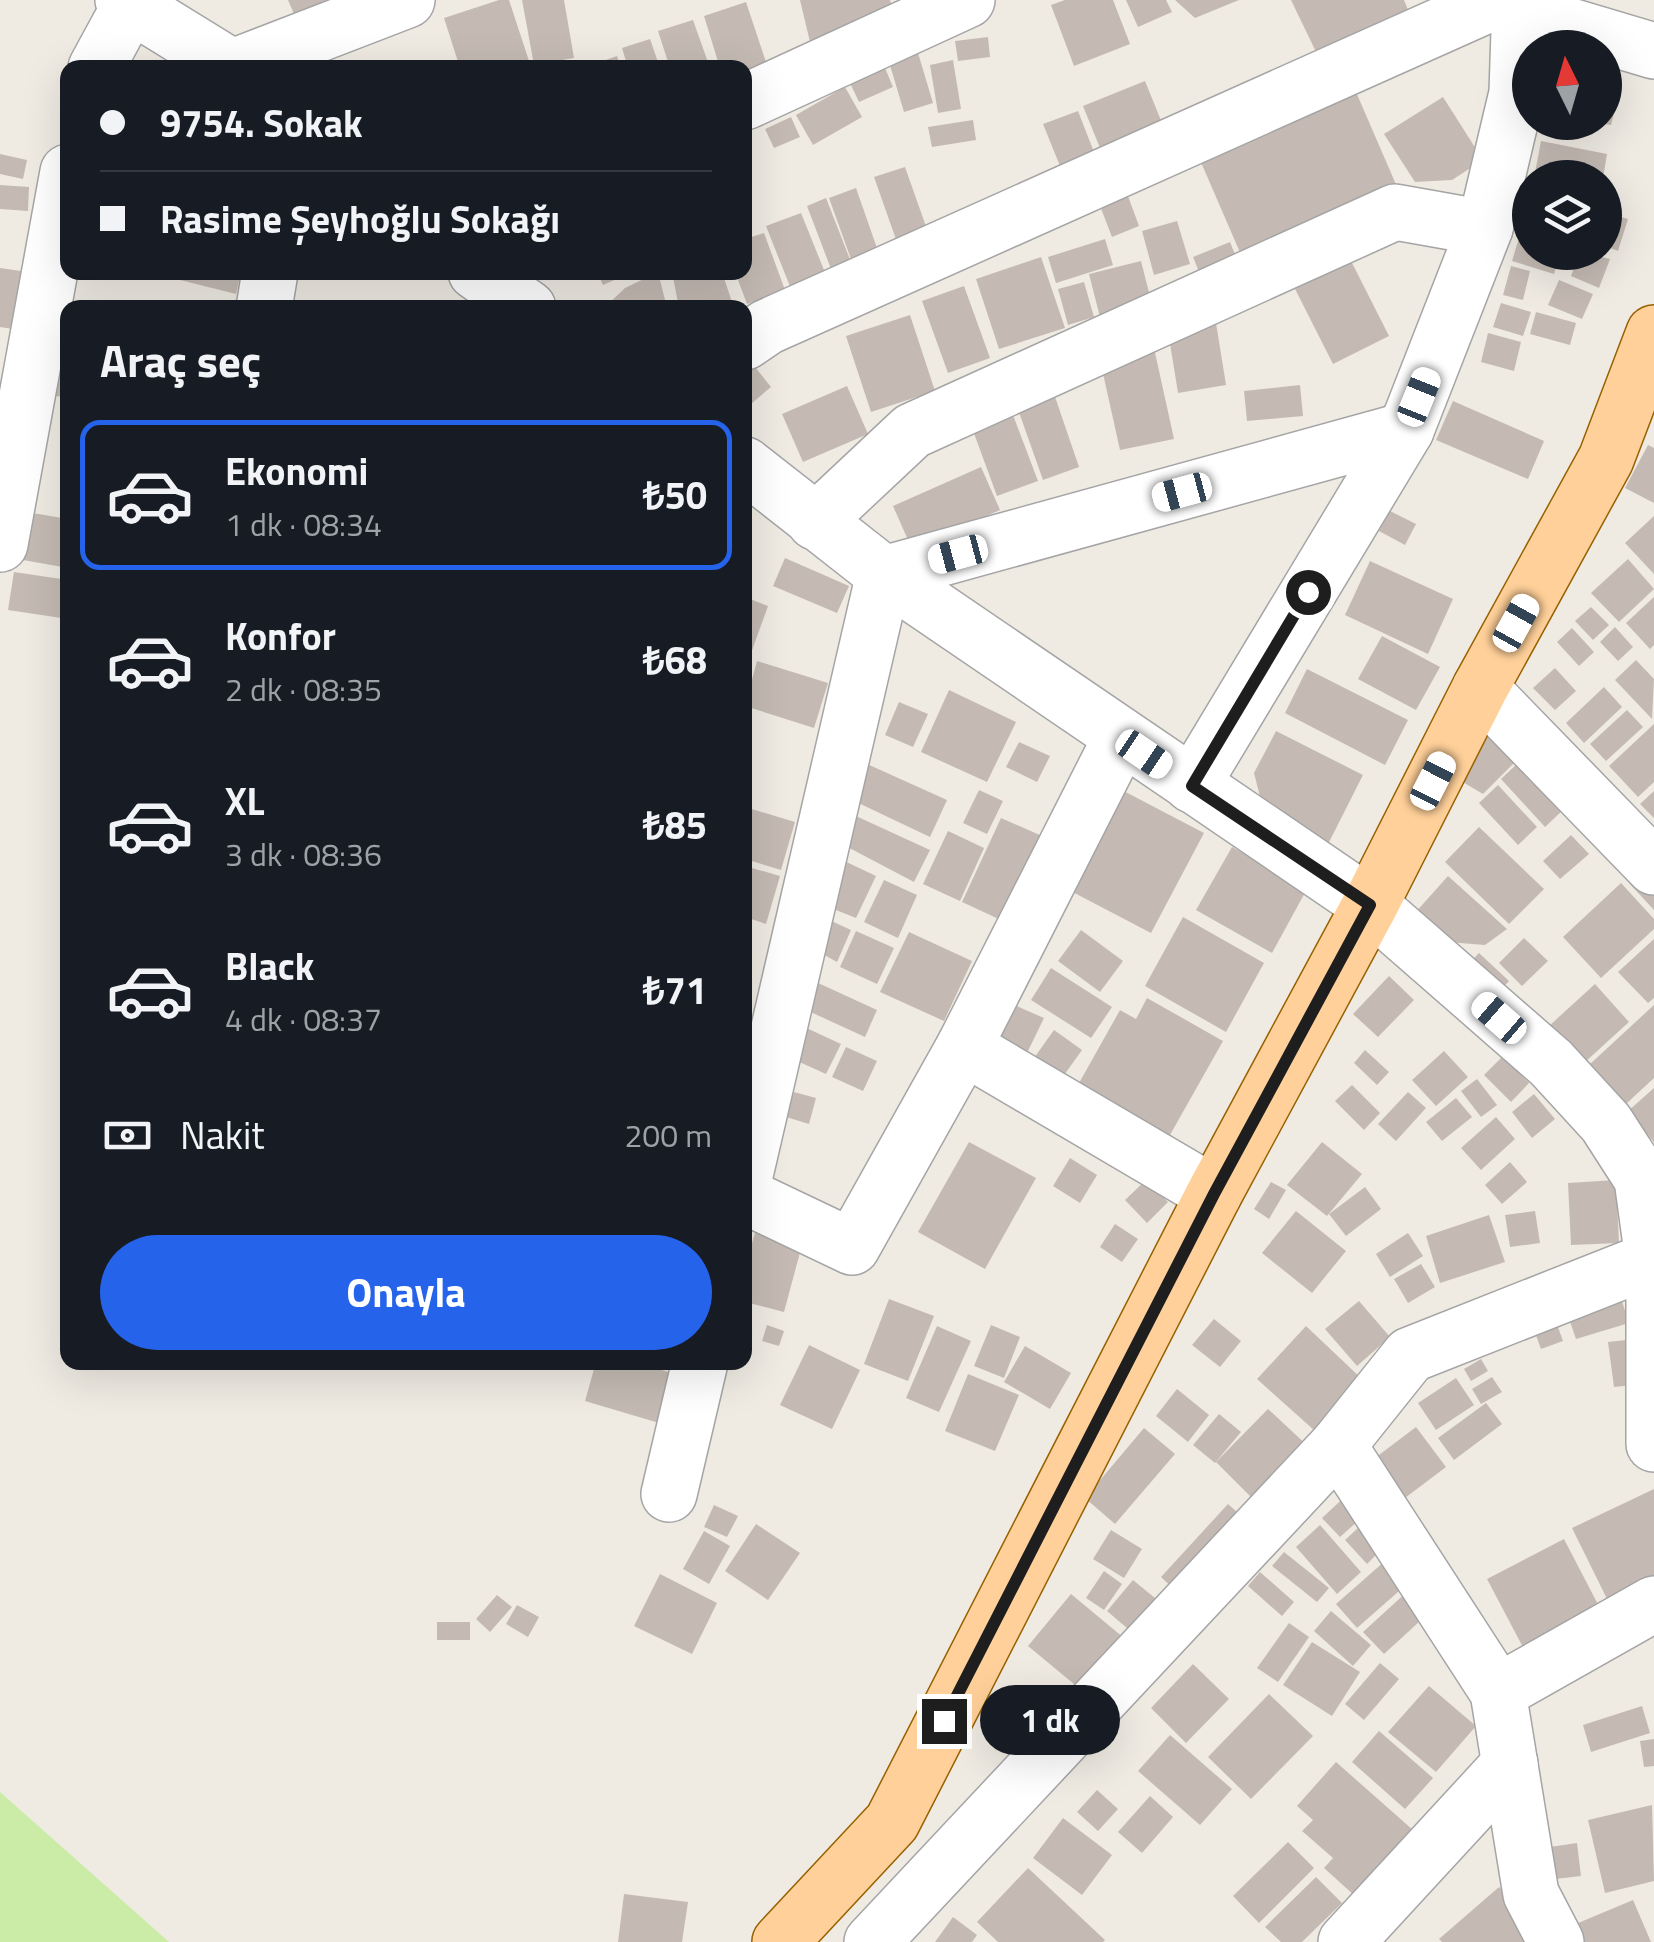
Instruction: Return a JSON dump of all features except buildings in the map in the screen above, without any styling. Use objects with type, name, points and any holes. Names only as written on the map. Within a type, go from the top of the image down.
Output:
[{"type":"main road","points":[[780,1942],[892,1822],[1214,1194],[1370,905],[1480,688],[1606,459],[1654,333]]},
{"type":"street","points":[[251,60],[407,0]]},
{"type":"street","points":[[752,99],[966,0]]},
{"type":"street","points":[[100,60],[129,1],[222,60]]},
{"type":"street","points":[[1192,786],[1406,430],[1485,228],[1516,93],[1512,4]]},
{"type":"street","points":[[752,337],[767,327],[1512,4],[1654,51]]},
{"type":"street","points":[[815,522],[912,431],[1396,212],[1485,228]]},
{"type":"street","points":[[0,544],[60,216]]},
{"type":"street","points":[[486,280],[516,300]]},
{"type":"street","points":[[884,574],[1406,430]]},
{"type":"street","points":[[752,471],[884,574],[1370,905],[1551,1063],[1606,1123],[1642,1179],[1653,1260],[1654,1444]]},
{"type":"street","points":[[752,1145],[884,574]]},
{"type":"street","points":[[1480,688],[1654,867]]},
{"type":"street","points":[[752,1199],[852,1247],[964,1046],[1121,738]]},
{"type":"street","points":[[964,1046],[1214,1194]]},
{"type":"street","points":[[872,1942],[983,1828],[1060,1737],[1338,1445],[1410,1354],[1653,1260]]},
{"type":"street","points":[[669,1494],[698,1370]]},
{"type":"street","points":[[1338,1445],[1498,1692],[1531,1894],[1556,1942]]},
{"type":"street","points":[[1498,1692],[1654,1604]]},
{"type":"street","points":[[1346,1942],[1510,1764]]},
{"type":"green space","points":[[0,1792],[169,1942],[0,1942]]},
{"type":"route","points":[[944,1721],[1214,1194],[1370,905],[1192,786],[1308,592]]}]
